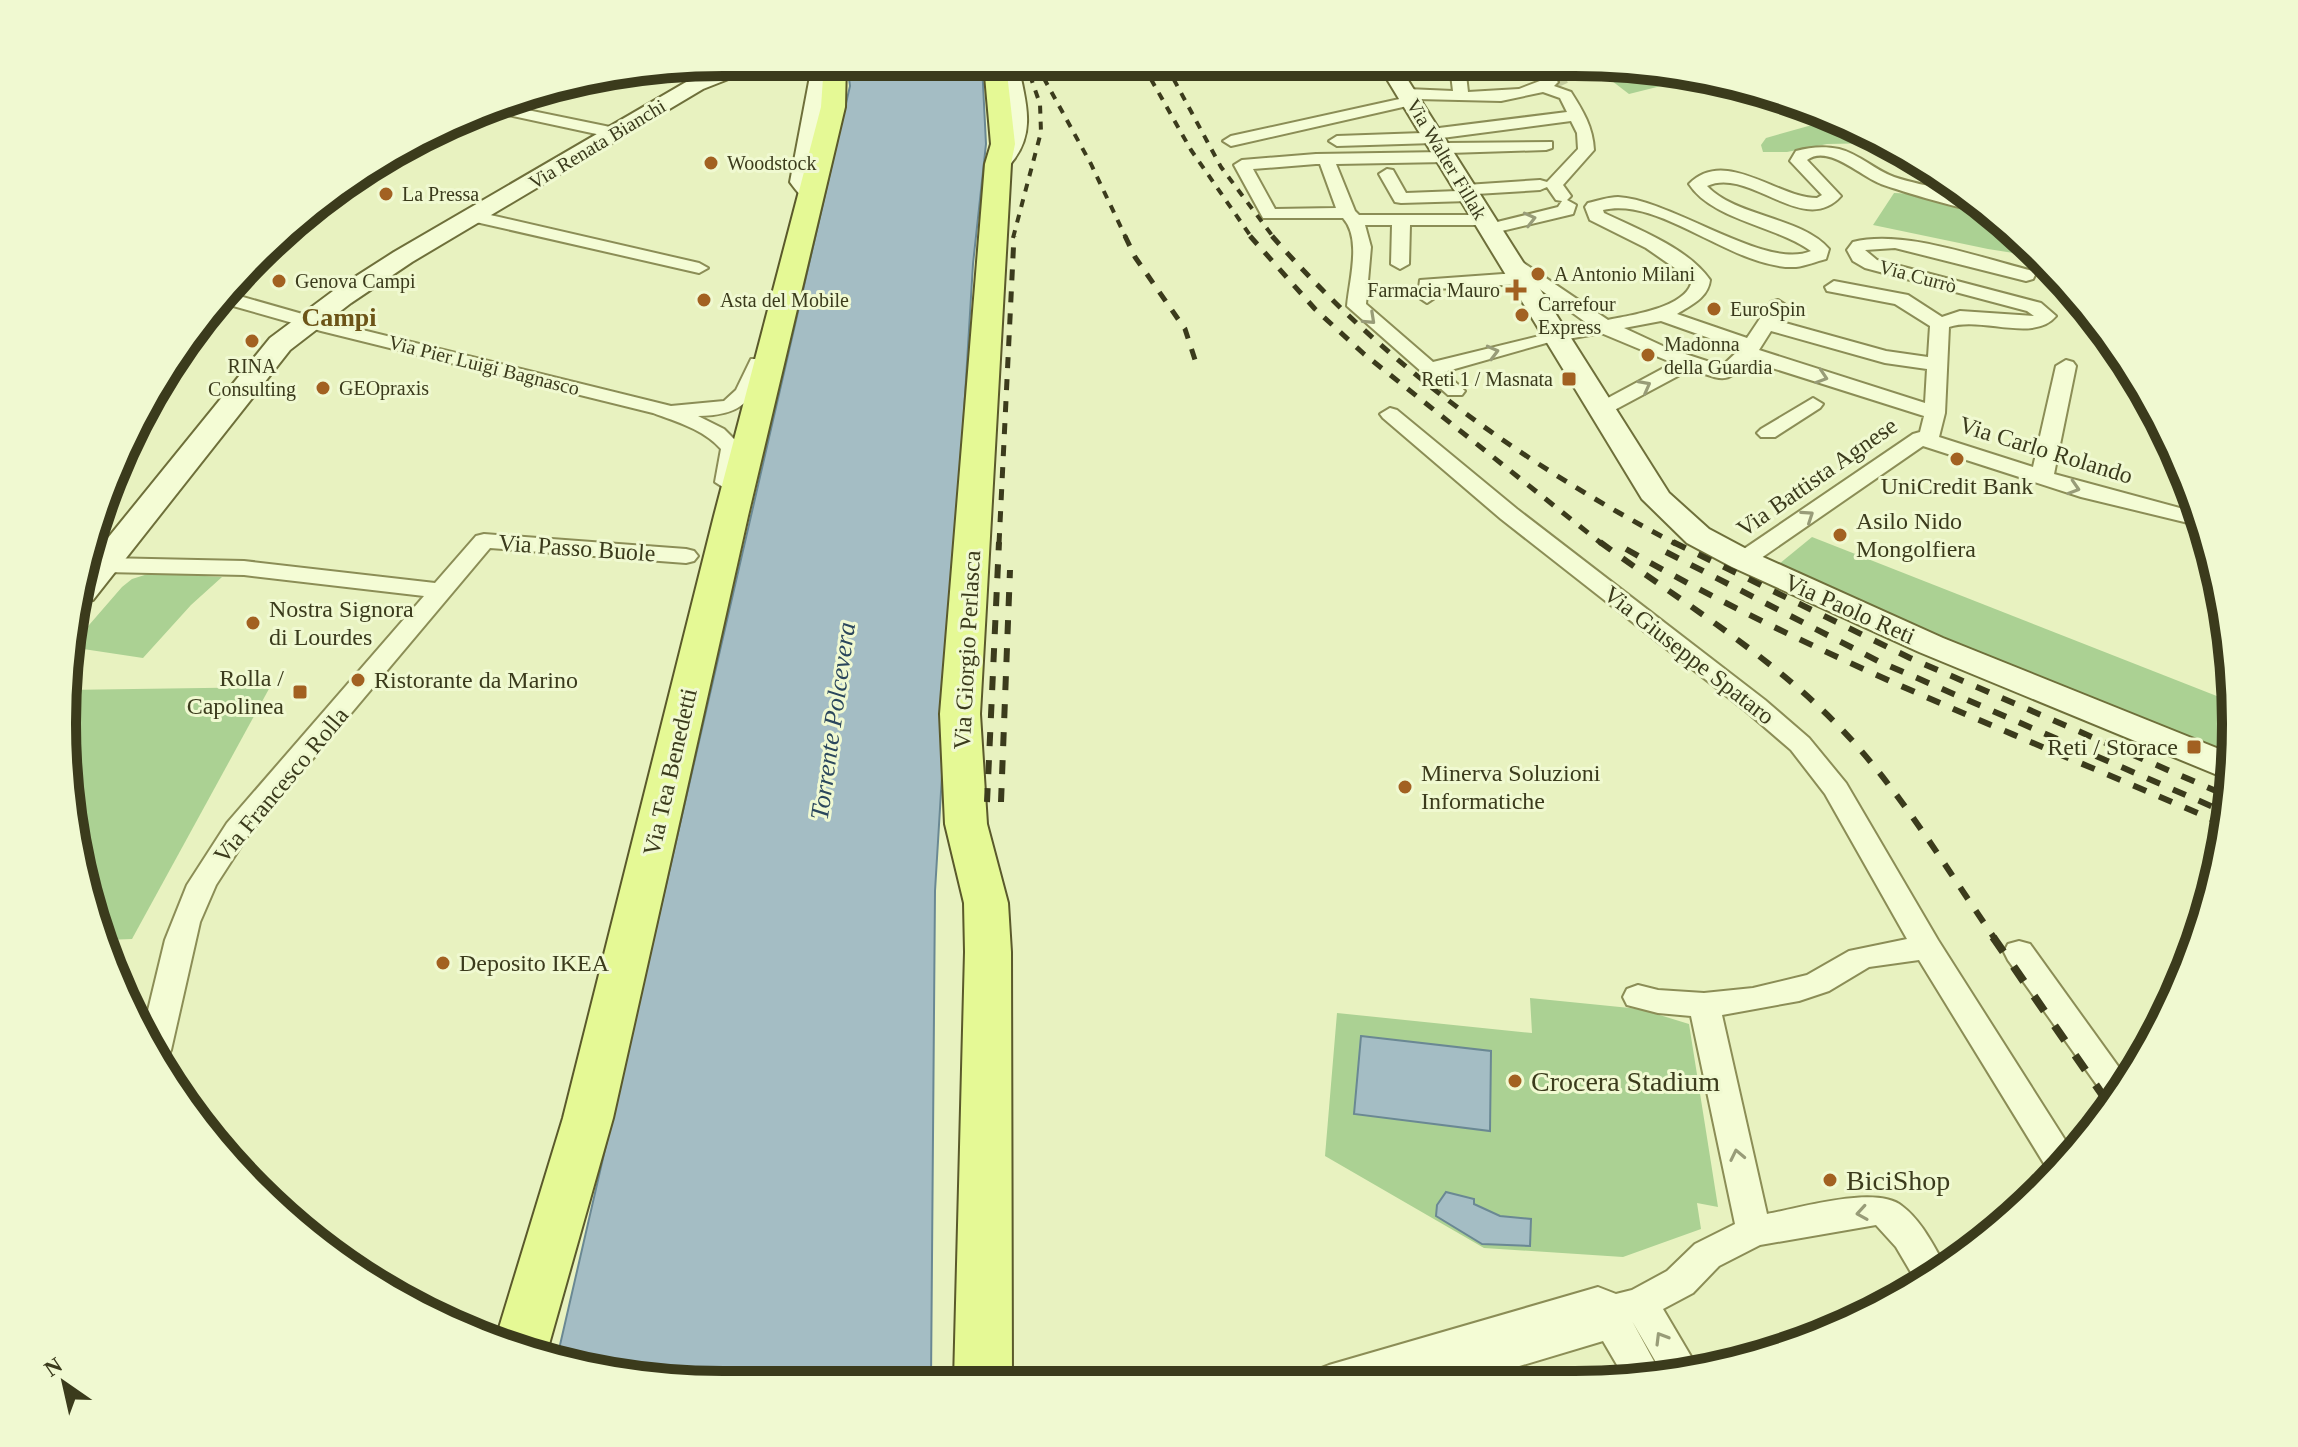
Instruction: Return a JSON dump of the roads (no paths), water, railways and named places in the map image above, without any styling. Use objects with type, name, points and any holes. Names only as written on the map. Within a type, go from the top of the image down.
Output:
[{"type":"main road","name":"Via Tea Benedetti","points":[[812,194],[802,182],[820,76]]},
{"type":"main road","name":"Via Tea Benedetti","points":[[523,1339],[588,1118],[731,516],[833,107],[834,76]]},
{"type":"main road","name":"Via Giorgio Perlasca","points":[[983,1371],[988,940],[986,903],[966,824],[960,714],[998,164],[1003,144],[996,76]]},
{"type":"main road","points":[[998,164],[1014,145],[1017,119],[1010,76]]},
{"type":"main road","name":"Via Walter Fillak","points":[[1395,76],[1555,336]]},
{"type":"main road","name":"Via Renata Bianchi","points":[[92,580],[280,344],[403,257],[615,133],[701,77]]},
{"type":"main road","name":"Via Paolo Reti","points":[[1555,336],[1657,499],[1698,536],[1743,560],[1931,645],[2221,764]]},
{"type":"street","points":[[1458,76],[1461,94]]},
{"type":"street","points":[[1231,141],[1409,98],[1461,94],[1517,95],[1546,85],[1566,95],[1578,116],[1585,133],[1586,150],[1574,161],[1563,180],[1554,184],[1567,210],[1486,224],[1269,214],[1242,165],[1326,159],[1437,144],[1490,128],[1545,117],[1578,116]]},
{"type":"street","points":[[512,111],[615,133]]},
{"type":"street","points":[[1312,142],[1546,145]]},
{"type":"street","points":[[1431,369],[1555,336],[1662,315],[1693,296],[1700,288],[1701,280],[1686,264],[1596,216],[1594,207],[1611,200],[1633,202],[1705,234],[1781,259],[1808,261],[1820,255],[1817,245],[1703,193],[1697,184],[1711,176],[1737,177],[1809,203],[1832,198],[1828,190],[1798,161],[1802,154],[1816,151],[1838,154],[1886,180],[1953,199]]},
{"type":"street","points":[[1326,159],[1362,247],[1356,306],[1455,391]]},
{"type":"street","points":[[1876,160],[1875,164],[1879,166],[1930,182]]},
{"type":"street","points":[[1387,174],[1401,198],[1540,185]]},
{"type":"street","name":"Via Renata Bianchi","points":[[473,216],[699,268]]},
{"type":"street","points":[[1400,264],[1401,220]]},
{"type":"street","name":"Via Currò","points":[[1940,324],[1960,317],[2036,323],[2046,316],[2034,307],[1871,264],[1859,257],[1856,250],[1869,243],[1884,242],[2026,275]]},
{"type":"street","points":[[1960,260],[1973,260],[1996,252],[2024,258]]},
{"type":"street","name":"Via Walter Fillak","points":[[1503,254],[1605,327]]},
{"type":"street","points":[[1427,297],[1427,284],[1519,278]]},
{"type":"street","name":"Via Currò","points":[[1834,287],[1901,299],[1940,324]]},
{"type":"street","name":"Via Pier Luigi Bagnasco","points":[[234,300],[660,409],[707,426],[722,436],[732,448],[723,498],[724,509],[731,516]]},
{"type":"street","points":[[1605,327],[1725,374],[1749,350],[1778,306]]},
{"type":"street","points":[[1806,333],[1818,314]]},
{"type":"street","points":[[1662,315],[1749,350],[1935,413]]},
{"type":"street","points":[[1766,324],[1885,357],[1939,365]]},
{"type":"street","name":"Via Currò","points":[[1924,439],[1935,413],[1940,324]]},
{"type":"street","points":[[280,344],[350,332]]},
{"type":"street","name":"Via Pier Luigi Bagnasco","points":[[660,409],[711,410],[740,401],[746,394],[766,343],[776,338]]},
{"type":"street","points":[[1600,410],[1690,362]]},
{"type":"street","points":[[2042,478],[2066,366]]},
{"type":"street","points":[[1768,433],[1813,404]]},
{"type":"street","name":"Via Giuseppe Spataro","points":[[1390,414],[1509,514],[1756,706],[1800,744],[1836,789],[1927,948],[2057,1155]]},
{"type":"street","name":"Via Carlo Rolando","points":[[1924,439],[2042,478],[2189,517]]},
{"type":"street","name":"Via Battista Agnese","points":[[1743,560],[1924,439]]},
{"type":"street","name":"Via Passo Buole","points":[[443,591],[484,541],[686,556]]},
{"type":"street","points":[[105,565],[244,568],[443,591]]},
{"type":"street","name":"Via Francesco Rolla","points":[[158,1038],[183,929],[192,904],[212,868],[237,830],[443,591]]},
{"type":"street","points":[[1650,993],[1704,1005],[1799,991],[1826,980],[1863,957],[1927,948]]},
{"type":"street","points":[[2019,952],[2113,1083]]},
{"type":"street","points":[[1704,1005],[1754,1231]]},
{"type":"street","points":[[1443,1371],[1620,1312],[1680,1282],[1707,1255],[1754,1231],[1883,1210],[1895,1218],[1926,1267]]},
{"type":"street","points":[[1366,1371],[1598,1303],[1620,1312],[1672,1363]]},
{"type":"street","points":[[1620,1312],[1641,1367]]},
{"type":"water","name":"Torrente Polcevera","points":[[849,76],[983,76],[986,144],[973,264],[935,891],[931,1371],[681,1370],[597,1359],[559,1350],[850,86]]},
{"type":"water","points":[[1361,1036],[1491,1051],[1490,1131],[1354,1114]]},
{"type":"water","points":[[1446,1192],[1474,1199],[1474,1204],[1500,1216],[1531,1219],[1530,1246],[1482,1244],[1436,1216],[1437,1205]]},
{"type":"tunnel","points":[[1550,82],[1563,76]]},
{"type":"railway","points":[[1013,238],[1041,132],[1040,104],[1030,76]]},
{"type":"railway","points":[[1043,76],[1091,164],[1126,238]]},
{"type":"railway","points":[[1149,76],[1191,150],[1252,238]]},
{"type":"railway","points":[[1172,76],[1221,167],[1274,238]]},
{"type":"railway","points":[[999,544],[1014,236]]},
{"type":"railway","points":[[1125,236],[1135,257],[1185,329],[1198,369]]},
{"type":"railway","points":[[1250,236],[1315,309],[1364,354],[1602,544]]},
{"type":"railway","points":[[1272,236],[1362,328],[1459,409],[1564,480],[1676,544]]},
{"type":"railway","points":[[987,802],[999,542]]},
{"type":"railway","points":[[1600,542],[1767,662],[1829,716],[1894,792],[1995,939]]},
{"type":"railway","points":[[1673,542],[1910,658],[2218,792]]},
{"type":"railway","points":[[1626,549],[1698,589],[1846,661],[2214,820]]},
{"type":"railway","points":[[1666,552],[1878,661],[2216,808]]},
{"type":"railway","points":[[1001,802],[1010,570]]},
{"type":"railway","points":[[1993,937],[2104,1096]]},
{"type":"place","name":"Woodstock","points":[[711,163]]},
{"type":"place","name":"La Pressa","points":[[386,194]]},
{"type":"place","name":"A Antonio Milani","points":[[1538,274]]},
{"type":"place","name":"Genova Campi","points":[[279,281]]},
{"type":"place","name":"Farmacia Mauro","points":[[1516,290]]},
{"type":"place","name":"Asta del Mobile","points":[[704,300]]},
{"type":"place","name":"EuroSpin","points":[[1714,309]]},
{"type":"place","name":"Carrefour Express","points":[[1522,315]]},
{"type":"place","name":"RINA Consulting","points":[[252,341]]},
{"type":"place","name":"Madonna della Guardia","points":[[1648,355]]},
{"type":"place","name":"Reti 1 / Masnata","points":[[1569,379]]},
{"type":"place","name":"GEOpraxis","points":[[323,388]]},
{"type":"place","name":"UniCredit Bank","points":[[1957,459]]},
{"type":"place","name":"Asilo Nido Mongolfiera","points":[[1840,535]]},
{"type":"place","name":"Nostra Signora di Lourdes","points":[[253,623]]},
{"type":"place","name":"Ristorante da Marino","points":[[358,680]]},
{"type":"place","name":"Rolla / Capolinea","points":[[300,692]]},
{"type":"place","name":"Reti / Storace","points":[[2194,747]]},
{"type":"place","name":"Minerva Soluzioni Informatiche","points":[[1405,787]]},
{"type":"place","name":"Deposito IKEA","points":[[443,963]]},
{"type":"place","name":"Crocera Stadium","points":[[1515,1081]]},
{"type":"place","name":"BiciShop","points":[[1830,1180]]},
{"type":"district","name":"Campi","points":[[339,317]]}]
